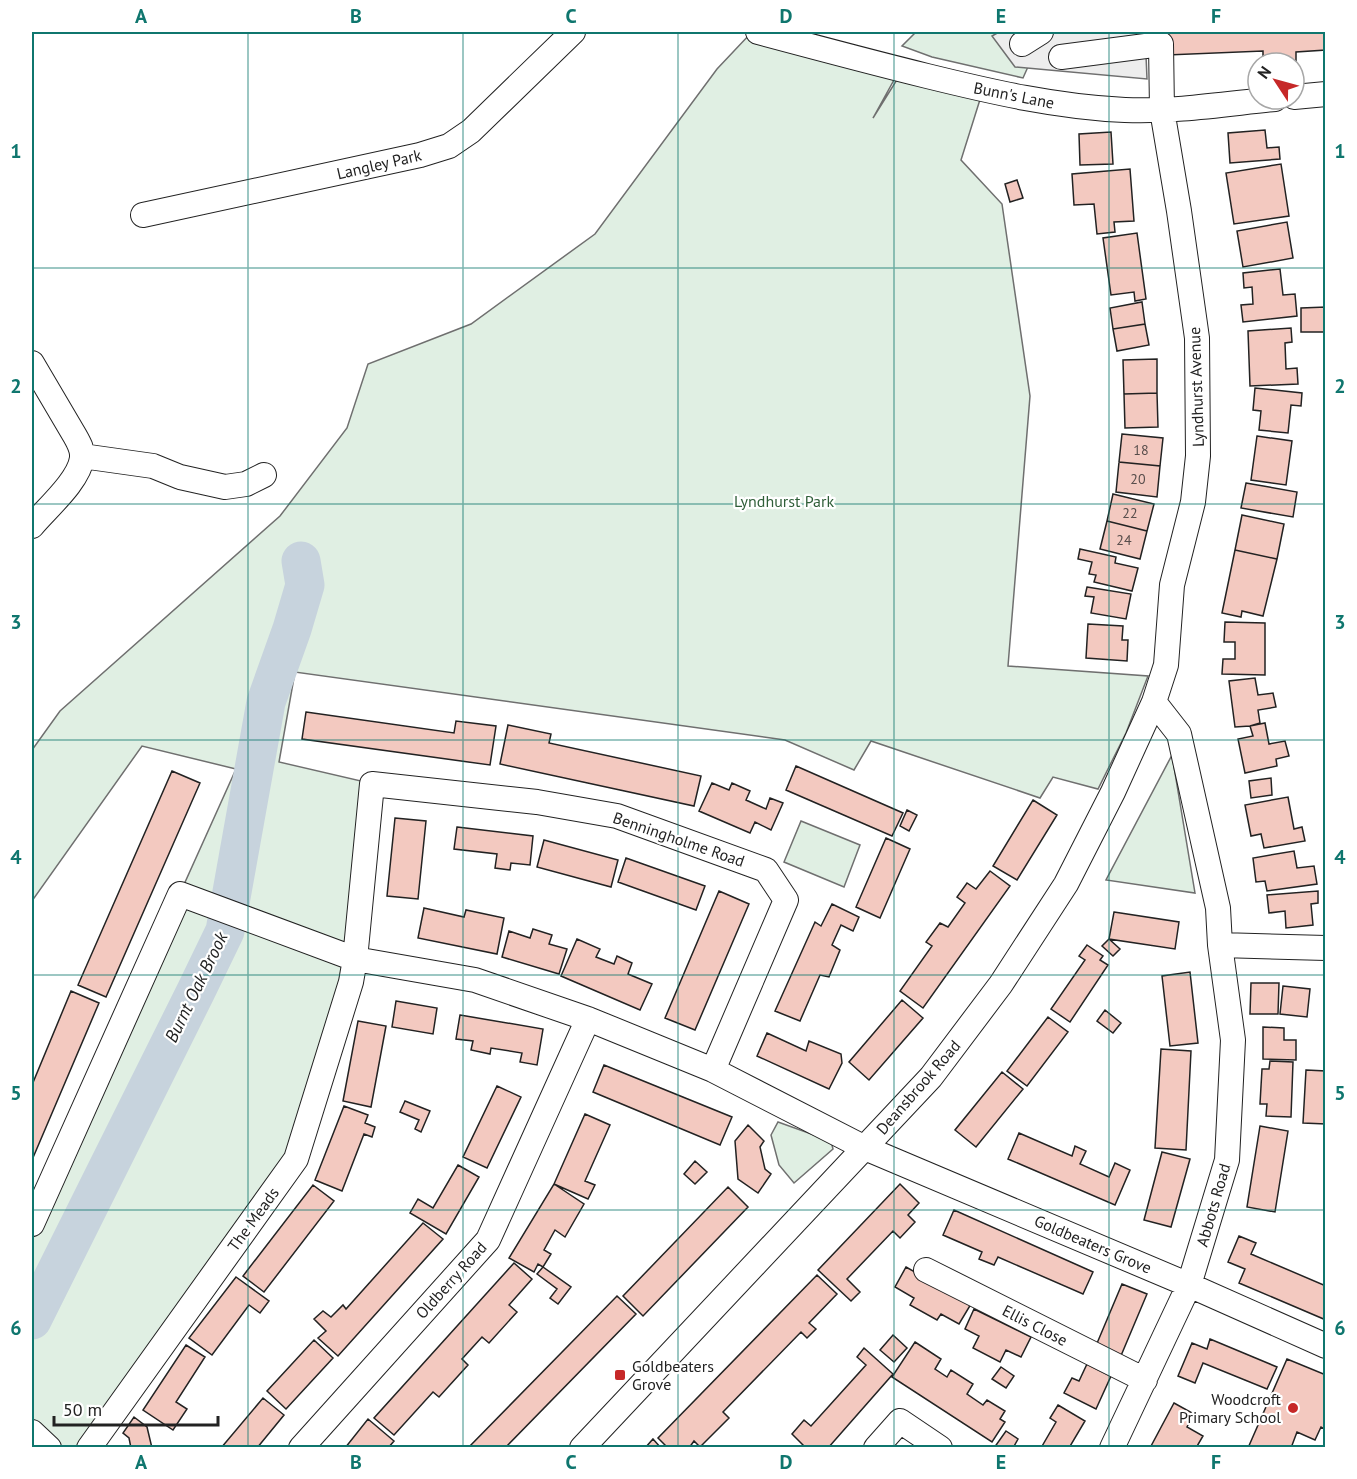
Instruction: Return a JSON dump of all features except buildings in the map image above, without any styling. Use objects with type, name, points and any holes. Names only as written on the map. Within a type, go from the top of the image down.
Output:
[{"type":"street","name":"Langley Park","points":[[143,215],[420,155],[449,146],[471,131],[573,32]]},
{"type":"street","name":"Bunn's Lane","points":[[758,32],[992,92],[1049,103],[1125,110],[1161,110],[1246,102]]},
{"type":"street","name":"Lyndhurst Avenue","points":[[1061,57],[1161,44],[1161,110],[1179,211],[1197,338],[1198,456],[1193,502],[1172,585],[1166,664]]},
{"type":"street","points":[[1306,96],[1326,94]]},
{"type":"street","points":[[32,363],[79,446],[74,478],[32,526]]},
{"type":"street","points":[[79,446],[153,466],[180,477],[225,487],[246,484],[264,475]]},
{"type":"street","name":"Deansbrook Road","points":[[582,1448],[931,1077],[1001,984],[1060,894],[1113,792],[1154,702],[1166,664]]},
{"type":"street","points":[[1154,702],[1179,734],[1218,908],[1220,945],[1326,948]]},
{"type":"street","name":"The Meads","points":[[89,1448],[296,1159],[351,982],[356,959],[372,784]]},
{"type":"street","name":"Benningholme Road","points":[[372,784],[537,802],[616,816],[766,870],[786,900],[713,1070]]},
{"type":"street","points":[[32,1224],[180,894],[356,959]]},
{"type":"street","name":"Abbots Road","points":[[1112,1448],[1189,1285],[1227,1160],[1233,1040],[1220,945]]},
{"type":"street","name":"Goldbeaters Grove","points":[[356,959],[475,980],[588,1019],[713,1070],[865,1148],[1189,1285],[1326,1346]]},
{"type":"street","name":"Oldberry Road","points":[[301,1448],[488,1240],[588,1019]]},
{"type":"street","name":"Ellis Close","points":[[926,1270],[1145,1380]]},
{"type":"street","points":[[876,1448],[900,1421],[940,1448]]},
{"type":"street","points":[[32,1432],[49,1448]]},
{"type":"green space","points":[[916,32],[1014,32],[1031,60],[1023,78],[932,57],[902,46]]},
{"type":"green space","name":"Lyndhurst Park","points":[[750,34],[900,69],[873,118],[903,70],[983,90],[961,160],[1002,204],[1030,396],[1008,666],[1148,676],[1126,733],[1098,789],[1053,777],[1040,798],[871,741],[854,770],[785,740],[295,672],[279,762],[374,784],[355,959],[296,1159],[89,1447],[32,1447],[32,1222],[236,769],[142,746],[32,901],[32,750],[60,711],[280,516],[347,428],[368,364],[471,324],[595,234],[717,69]]},
{"type":"green space","points":[[1172,755],[1195,893],[1106,880]]},
{"type":"green space","points":[[801,821],[860,845],[844,887],[784,862]]},
{"type":"green space","points":[[778,1122],[831,1141],[833,1149],[794,1183],[779,1165],[771,1135]]},
{"type":"shaded area","points":[[999,32],[1145,32],[1147,79],[1015,67],[992,36]]},
{"type":"waterway","name":"Burnt Oak Brook","points":[[32,1320],[225,931],[266,702],[305,585],[301,561]]},
{"type":"place","name":"Goldbeaters Grove","points":[[620,1375]]},
{"type":"place","name":"Woodcroft Primary School","points":[[1293,1408]]}]
